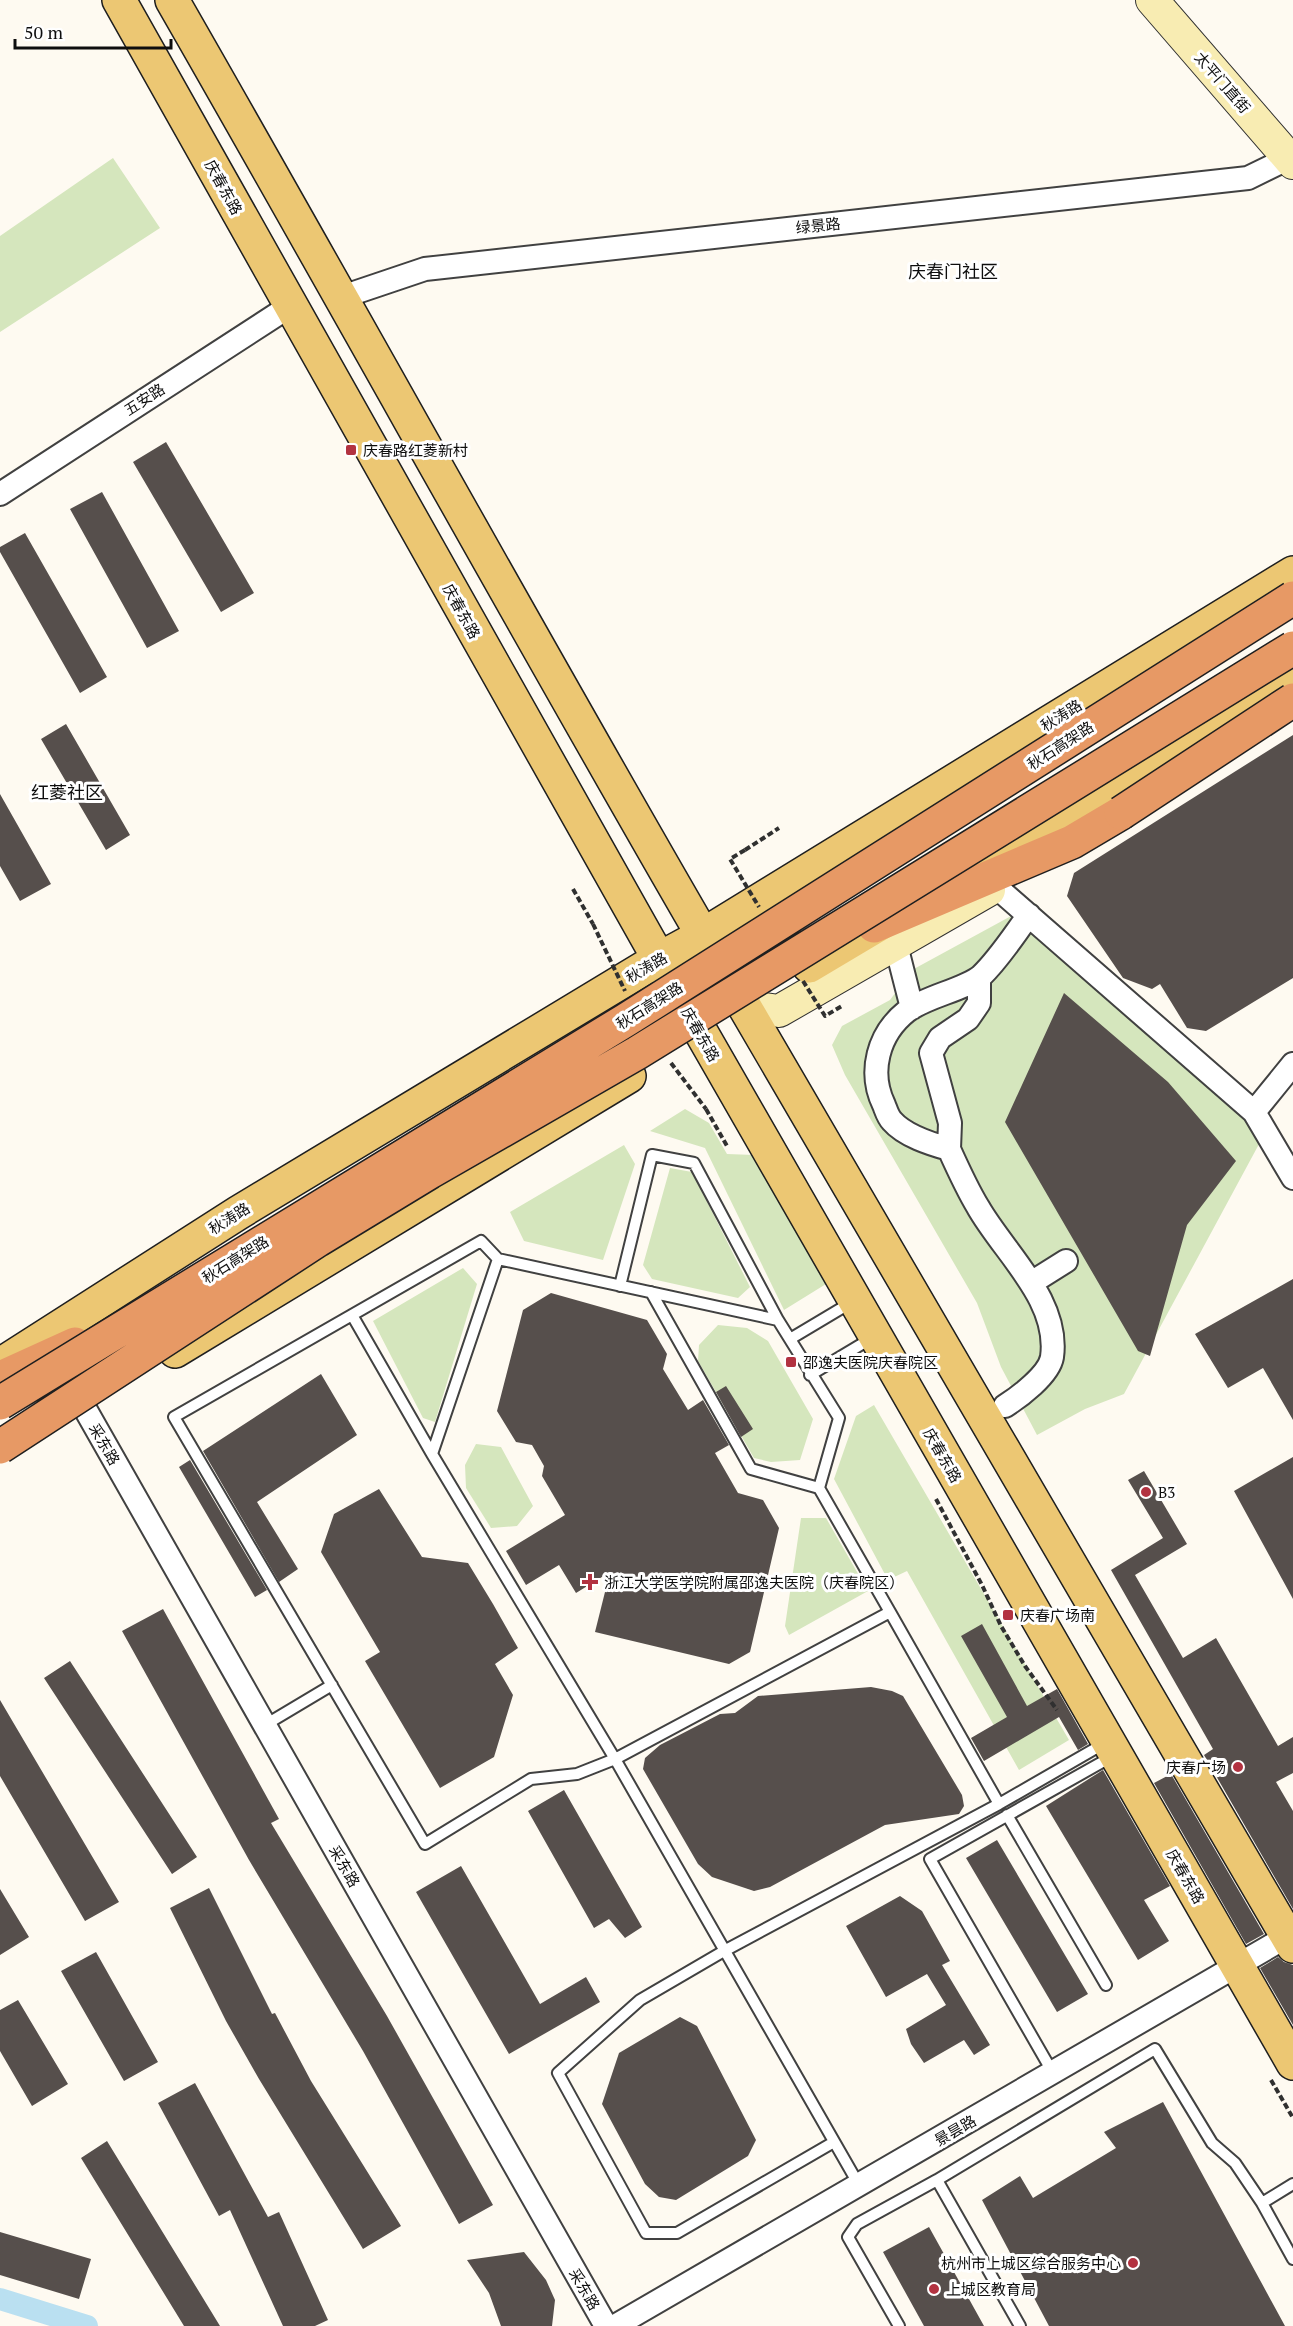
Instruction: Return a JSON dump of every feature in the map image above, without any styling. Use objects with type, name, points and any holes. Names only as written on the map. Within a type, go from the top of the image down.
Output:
[{"type":"highway","name":"秋石高架路","points":[[0,1403],[406,1157],[1293,598]]},
{"type":"highway","name":"秋石高架路","points":[[0,1447],[318,1240],[430,1172],[637,1053],[1293,648]]},
{"type":"highway","points":[[874,926],[1072,842],[1121,813],[1293,700]]},
{"type":"highway","points":[[0,1378],[151,1311]]},
{"type":"main road","name":"庆春东路","points":[[119,0],[700,1032],[1293,2062]]},
{"type":"main road","points":[[172,0],[342,297],[488,562],[703,935],[1291,1939]]},
{"type":"main road","name":"太平门直街","points":[[1152,0],[1291,158]]},
{"type":"main road","name":"秋涛路","points":[[0,1365],[238,1213],[659,959],[703,935],[1293,573]]},
{"type":"main road","points":[[0,1459],[874,926],[1087,808],[1293,676]]},
{"type":"main road","points":[[744,1006],[779,1011],[995,886],[1293,708]]},
{"type":"street","name":"绿景路","points":[[342,297],[425,269],[1248,178],[1291,158]]},
{"type":"street","name":"五安路","points":[[0,494],[290,306]]},
{"type":"street","points":[[995,886],[1254,1112],[1293,1178]]},
{"type":"street","points":[[949,1149],[921,1141],[892,1121],[878,1093],[875,1070],[879,1048],[895,1023],[912,1008],[979,978],[994,962],[1029,915]]},
{"type":"street","points":[[899,957],[912,1008]]},
{"type":"street","points":[[979,978],[979,1003],[968,1019],[940,1038],[931,1053],[950,1123],[949,1149],[978,1208],[1035,1287],[1051,1329],[1052,1359],[1030,1389],[1005,1406]]},
{"type":"street","points":[[1254,1112],[1293,1064]]},
{"type":"street","points":[[1031,1283],[1066,1261]]},
{"type":"street","name":"采东路","points":[[84,1407],[606,2326]]},
{"type":"street","name":"景昙路","points":[[615,2326],[1238,1967],[1291,1939]]},
{"type":"lane","points":[[620,1286],[652,1155],[693,1162],[778,1320],[810,1375],[839,1418],[819,1488]]},
{"type":"lane","points":[[778,1320],[498,1259],[481,1241],[174,1417],[425,1845],[531,1779],[577,1774],[615,1759],[890,1612]]},
{"type":"lane","points":[[432,1454],[498,1259]]},
{"type":"lane","points":[[651,1292],[751,1469],[819,1488],[999,1804]]},
{"type":"lane","points":[[790,1339],[855,1301]]},
{"type":"lane","points":[[352,1316],[615,1759],[859,2185]]},
{"type":"lane","points":[[810,1375],[875,1337]]},
{"type":"lane","points":[[265,1725],[332,1685]]},
{"type":"lane","points":[[834,2142],[677,2233],[646,2233],[558,2073],[640,2000],[724,1952],[999,1804],[1112,1748]]},
{"type":"lane","points":[[1053,2073],[930,1859],[1007,1815],[1112,1748]]},
{"type":"lane","points":[[1007,1815],[1106,1985]]},
{"type":"lane","points":[[899,2326],[848,2237],[857,2224],[937,2180],[1155,2049],[1212,2143],[1235,2163],[1262,2203],[1293,2259]]},
{"type":"lane","points":[[937,2180],[1020,2326]]},
{"type":"lane","points":[[1262,2203],[1293,2184]]},
{"type":"path","points":[[745,850],[779,828]]},
{"type":"path","points":[[573,889],[593,924]]},
{"type":"path","points":[[706,1109],[727,1146]]},
{"type":"green space","points":[[113,158],[160,228],[0,332],[0,236]]},
{"type":"green space","points":[[1035,903],[1265,1133],[1124,1394],[1085,1409],[1037,1435],[1001,1367],[977,1303],[845,1075],[832,1045],[842,1026],[890,1000],[912,970]]},
{"type":"green space","points":[[685,1109],[709,1123],[727,1154],[754,1155],[826,1284],[784,1310],[705,1148],[650,1131]]},
{"type":"green space","points":[[624,1145],[635,1164],[603,1260],[524,1241],[510,1212]]},
{"type":"green space","points":[[670,1168],[692,1172],[750,1287],[738,1298],[652,1279],[643,1265]]},
{"type":"green space","points":[[463,1268],[477,1284],[435,1422],[423,1418],[373,1321]]},
{"type":"green space","points":[[718,1325],[747,1328],[768,1341],[813,1419],[800,1460],[771,1462],[754,1458],[698,1361],[699,1345]]},
{"type":"green space","points":[[874,1405],[1069,1740],[1019,1770],[907,1571],[888,1580],[834,1479],[856,1416]]},
{"type":"green space","points":[[476,1444],[501,1447],[533,1506],[517,1526],[491,1528],[466,1488],[465,1465]]},
{"type":"green space","points":[[801,1518],[826,1518],[868,1591],[789,1635],[785,1626]]},
{"type":"building","points":[[166,442],[254,593],[221,612],[133,462]]},
{"type":"building","points":[[102,492],[179,631],[147,648],[70,509]]},
{"type":"building","points":[[25,533],[107,677],[80,693],[0,552],[0,547]]},
{"type":"building","points":[[66,724],[130,835],[106,850],[41,739]]},
{"type":"building","points":[[1293,735],[1293,978],[1206,1031],[1187,1028],[1160,984],[1152,989],[1123,978],[1067,896],[1074,873]]},
{"type":"building","points":[[0,794],[51,884],[20,901],[0,866]]},
{"type":"building","points":[[1064,993],[1168,1082],[1236,1161],[1187,1225],[1150,1356],[1138,1351],[1005,1122]]},
{"type":"building","points":[[1293,1279],[1293,1420],[1263,1368],[1228,1388],[1195,1334]]},
{"type":"building","points":[[551,1293],[647,1320],[667,1354],[663,1369],[688,1410],[703,1400],[729,1445],[715,1453],[738,1493],[763,1500],[779,1528],[750,1652],[729,1664],[595,1632],[610,1572],[576,1593],[559,1565],[526,1585],[506,1551],[565,1515],[542,1476],[544,1466],[532,1445],[516,1442],[497,1411],[523,1310]]},
{"type":"building","points":[[321,1374],[357,1435],[257,1502],[298,1569],[279,1582],[203,1451]]},
{"type":"building","points":[[726,1386],[753,1429],[741,1437],[716,1392]]},
{"type":"building","points":[[1293,1457],[1293,1599],[1234,1491]]},
{"type":"building","points":[[190,1460],[267,1590],[255,1597],[179,1467]]},
{"type":"building","points":[[1144,1471],[1187,1544],[1135,1575],[1183,1658],[1216,1638],[1278,1746],[1293,1737],[1293,1773],[1276,1782],[1293,1811],[1293,1909],[1204,1755],[1213,1749],[1111,1570],[1163,1538],[1128,1480]]},
{"type":"building","points":[[379,1489],[422,1557],[468,1563],[518,1648],[495,1664],[513,1695],[494,1757],[440,1788],[365,1661],[380,1652],[321,1552],[334,1514]]},
{"type":"building","points":[[163,1609],[279,1819],[271,1823],[387,2016],[493,2205],[459,2224],[363,2051],[249,1860],[122,1631]]},
{"type":"building","points":[[982,1624],[1027,1706],[1057,1689],[1088,1744],[1078,1750],[1059,1717],[984,1761],[971,1738],[1007,1717],[961,1636]]},
{"type":"building","points":[[70,1661],[197,1857],[172,1874],[44,1678]]},
{"type":"building","points":[[871,1687],[892,1691],[903,1696],[962,1795],[964,1806],[959,1814],[885,1825],[770,1887],[754,1891],[712,1877],[698,1864],[643,1769],[645,1758],[660,1745],[720,1714],[735,1713],[758,1696]]},
{"type":"building","points":[[0,1700],[119,1902],[85,1921],[0,1776]]},
{"type":"building","points":[[1103,1770],[1170,1886],[1144,1900],[1169,1941],[1138,1960],[1046,1806]]},
{"type":"building","points":[[1171,1774],[1264,1934],[1246,1944],[1154,1783]]},
{"type":"building","points":[[564,1790],[642,1927],[625,1938],[609,1919],[594,1928],[528,1811]]},
{"type":"building","points":[[997,1840],[1088,1994],[1057,2012],[966,1858]]},
{"type":"building","points":[[461,1866],[540,2004],[586,1977],[600,2002],[509,2054],[416,1892]]},
{"type":"building","points":[[209,1888],[272,2014],[275,2013],[311,2081],[401,2226],[363,2249],[226,2021],[170,1908]]},
{"type":"building","points":[[0,1889],[29,1937],[0,1955]]},
{"type":"building","points":[[900,1896],[922,1911],[950,1961],[942,1965],[990,2045],[974,2055],[964,2040],[924,2063],[911,2044],[906,2029],[946,2005],[927,1974],[886,1997],[846,1926]]},
{"type":"building","points":[[96,1952],[158,2062],[124,2081],[61,1971]]},
{"type":"building","points":[[1278,1957],[1293,1965],[1293,2025],[1260,1968]]},
{"type":"building","points":[[18,2000],[68,2084],[32,2106],[0,2051],[0,2010]]},
{"type":"building","points":[[680,2017],[697,2026],[756,2140],[748,2156],[676,2200],[659,2197],[645,2184],[602,2104],[619,2053]]},
{"type":"building","points":[[195,2083],[268,2217],[279,2212],[328,2320],[315,2326],[283,2326],[230,2210],[219,2216],[158,2103]]},
{"type":"building","name":"杭州市上城区综合服务中心","points":[[1163,2102],[1285,2326],[1049,2326],[982,2200],[1020,2176],[1033,2198],[1116,2148],[1104,2132]]},
{"type":"building","points":[[107,2141],[220,2326],[184,2326],[81,2158]]},
{"type":"building","name":"上城区教育局","points":[[929,2227],[984,2326],[924,2326],[883,2252]]},
{"type":"building","points":[[0,2232],[91,2259],[79,2299],[0,2275]]},
{"type":"building","points":[[524,2252],[546,2280],[555,2300],[552,2326],[501,2326],[489,2293],[467,2260]]},
{"type":"waterway","points":[[0,2299],[87,2326]]},
{"type":"place","name":"庆春路红菱新村","points":[[351,450]]},
{"type":"place","name":"邵逸夫医院庆春院区","points":[[791,1362]]},
{"type":"place","name":"B3","points":[[1146,1492]]},
{"type":"place","name":"浙江大学医学院附属邵逸夫医院（庆春院区）","points":[[590,1582]]},
{"type":"place","name":"庆春广场南","points":[[1008,1615]]},
{"type":"place","name":"庆春广场","points":[[1238,1767]]},
{"type":"place","name":"杭州市上城区综合服务中心","points":[[1133,2263]]},
{"type":"place","name":"上城区教育局","points":[[934,2289]]},
{"type":"district","name":"庆春门社区","points":[[953,271]]},
{"type":"district","name":"红菱社区","points":[[67,792]]}]
